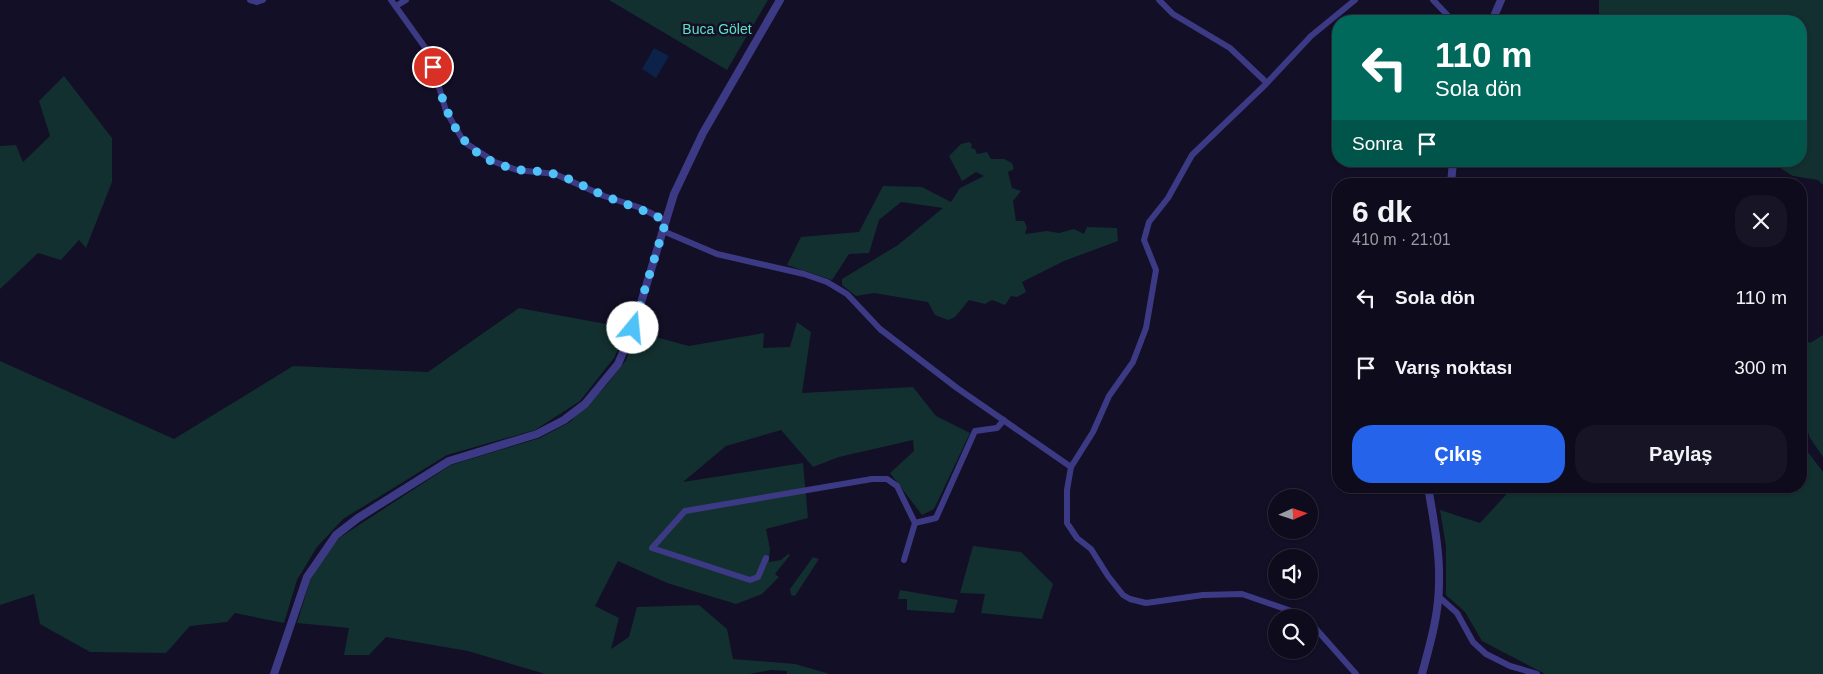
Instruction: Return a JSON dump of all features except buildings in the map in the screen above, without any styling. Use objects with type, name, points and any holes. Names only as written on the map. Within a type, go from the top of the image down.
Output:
[{"type":"street","points":[[250,0],[257,2],[263,0]]},
{"type":"street","points":[[391,0],[429,53],[446,111],[455,130],[471,148],[495,162],[517,170],[555,174],[604,196],[641,208],[666,221]]},
{"type":"street","points":[[396,6],[406,0]]},
{"type":"street","points":[[274,674],[307,577],[336,535],[358,518],[449,461],[537,434],[564,420],[585,404],[618,364],[633,328],[674,194],[704,133],[780,0]]},
{"type":"street","points":[[1159,0],[1173,14],[1230,48],[1266,83]]},
{"type":"street","points":[[1337,15],[1355,0]]},
{"type":"street","points":[[1433,0],[1447,15]]},
{"type":"street","points":[[1495,15],[1501,0]]},
{"type":"street","points":[[1285,609],[1242,594],[1211,594],[1146,603],[1123,595],[1091,549],[1077,538],[1067,523],[1067,490],[1071,467],[1093,432],[1109,396],[1133,362],[1146,328],[1156,270],[1144,240],[1149,222],[1168,198],[1192,155],[1312,36],[1332,19]]},
{"type":"street","points":[[663,231],[718,254],[804,274],[827,282],[847,294],[880,328],[957,388],[1071,467]]},
{"type":"street","points":[[915,523],[936,518],[975,431],[997,428],[1004,420]]},
{"type":"street","points":[[766,558],[758,577],[750,580],[652,548],[685,511],[872,479],[888,479],[897,486],[915,523],[904,560]]},
{"type":"street","points":[[1422,674],[1434,630],[1438,596],[1437,547],[1429,493]]},
{"type":"street","points":[[1438,596],[1457,613],[1473,642],[1486,654],[1510,666],[1537,674]]},
{"type":"street","points":[[1318,632],[1356,674]]},
{"type":"green space","name":"Buca Gölet","points":[[609,0],[768,0],[727,70]]},
{"type":"green space","points":[[1599,0],[1823,0],[1823,185],[1818,180],[1793,176],[1779,167],[1807,167],[1807,15],[1599,15]]},
{"type":"green space","points":[[64,76],[112,138],[112,182],[86,248],[79,240],[61,260],[38,253],[0,289],[0,146],[16,145],[23,162],[50,136],[39,101]]},
{"type":"green space","points":[[969,142],[972,144],[971,148],[975,149],[977,154],[987,152],[991,159],[1004,159],[1012,163],[1014,169],[1008,172],[1012,188],[1021,191],[1013,201],[1016,221],[1024,221],[1027,227],[1025,234],[1047,231],[1059,233],[1074,229],[1084,234],[1087,227],[1117,228],[1118,241],[1064,261],[1022,282],[1026,292],[1017,297],[1011,296],[1005,305],[992,300],[985,304],[969,300],[955,317],[948,320],[935,315],[928,302],[874,293],[856,296],[842,285],[842,279],[898,245],[943,208],[901,202],[879,220],[869,253],[849,254],[832,280],[787,265],[801,237],[859,232],[883,186],[922,187],[951,202],[960,188],[984,176],[976,172],[962,181],[949,156],[961,144]]},
{"type":"green space","points":[[519,308],[628,328],[614,358],[580,401],[535,430],[447,455],[343,519],[317,547],[297,580],[284,623],[235,613],[227,622],[190,626],[166,653],[90,652],[40,624],[34,594],[0,605],[0,361],[174,439],[293,366],[428,372]]},
{"type":"green space","points":[[797,322],[811,332],[802,393],[913,387],[936,416],[970,433],[934,509],[922,515],[890,473],[914,451],[913,440],[839,457],[813,467],[781,430],[726,446],[683,482],[803,463],[808,518],[766,529],[770,549],[769,562],[781,560],[788,554],[790,555],[775,574],[779,577],[762,594],[736,604],[667,583],[618,561],[595,606],[619,618],[611,649],[629,637],[637,607],[699,605],[727,629],[733,659],[795,664],[830,674],[787,674],[787,671],[771,670],[749,674],[545,674],[468,651],[386,637],[369,655],[344,655],[349,628],[297,623],[312,574],[339,538],[451,465],[540,438],[570,422],[605,387],[626,360],[637,332],[689,346],[764,333],[763,348],[790,347]]},
{"type":"green space","points":[[1823,335],[1823,457],[1810,438],[1807,429],[1807,341],[1810,343]]},
{"type":"green space","points":[[1807,451],[1823,472],[1823,674],[1545,674],[1482,641],[1465,612],[1446,595],[1446,546],[1440,510],[1480,523],[1508,493],[1807,493]]},
{"type":"green space","points":[[973,546],[1021,552],[1053,584],[1042,619],[981,613],[985,594],[960,593]]},
{"type":"green space","points":[[813,557],[819,559],[795,596],[791,595],[790,589]]},
{"type":"green space","points":[[900,590],[958,600],[954,613],[907,610],[907,599],[898,599]]},
{"type":"water","points":[[654,48],[669,56],[656,78],[642,69]]},
{"type":"route","points":[[433,67],[446,111],[455,130],[464,142],[478,153],[517,170],[555,174],[604,196],[641,208],[666,221],[633,328]]}]
